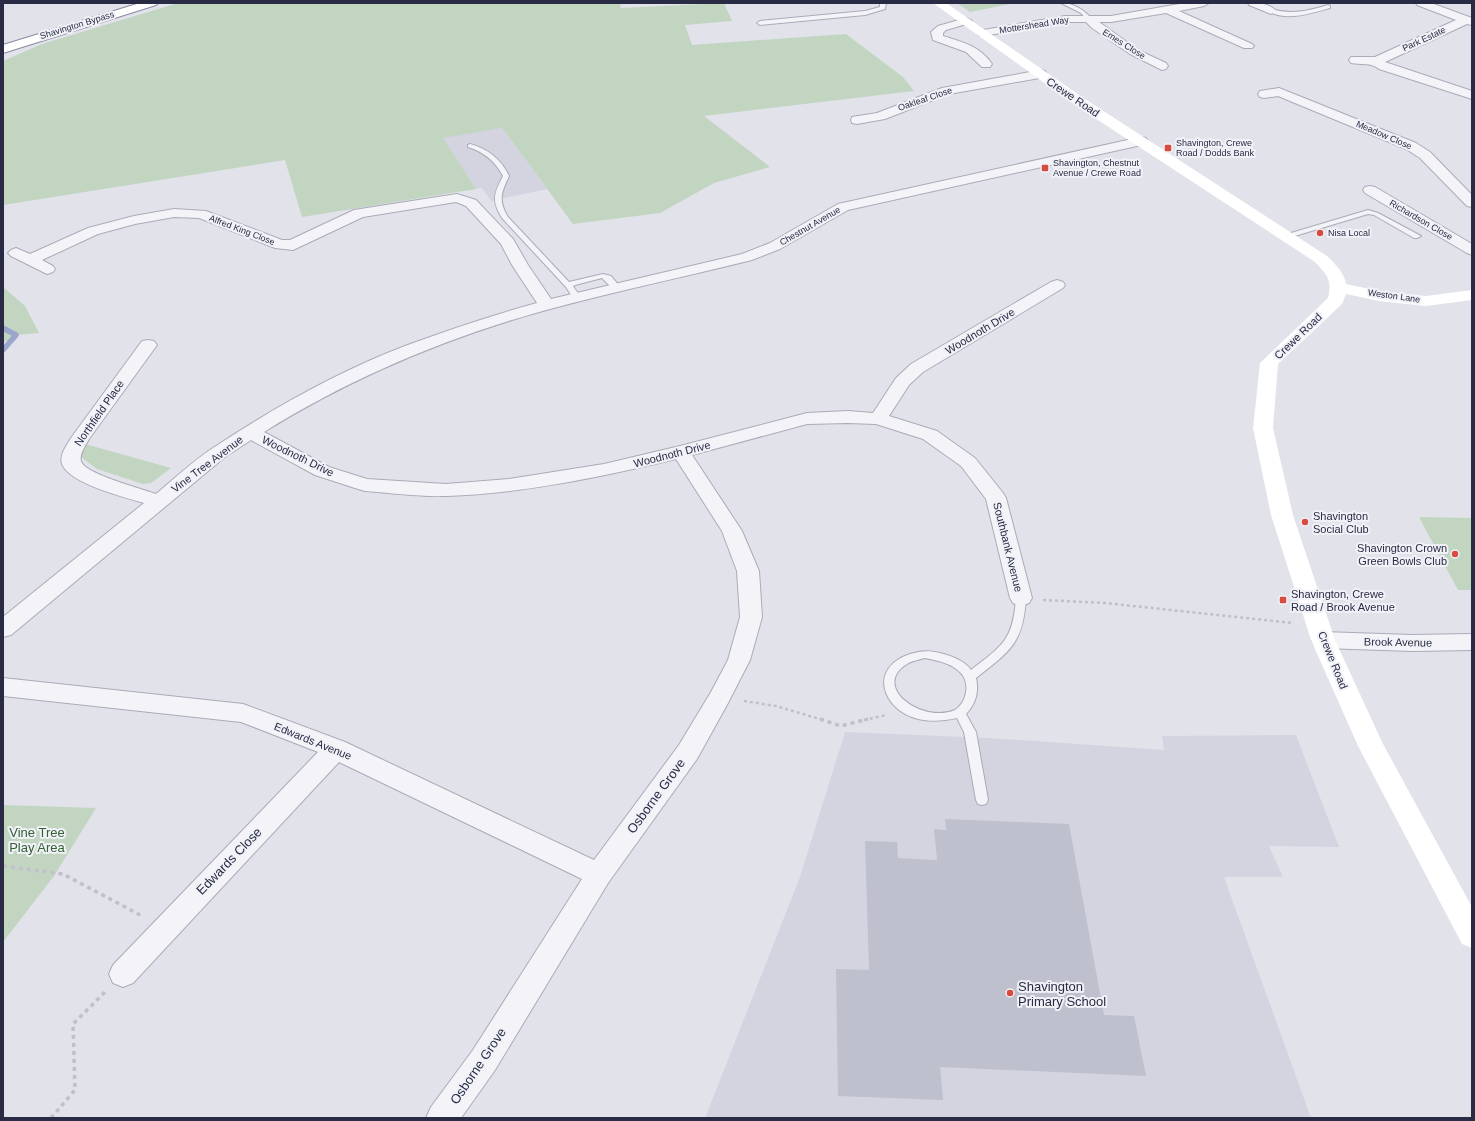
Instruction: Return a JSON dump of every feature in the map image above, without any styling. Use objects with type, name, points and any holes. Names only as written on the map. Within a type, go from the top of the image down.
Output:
[{"type":"main road","name":"Shavington Bypass","points":[[3,39],[118,3]]},
{"type":"main road","name":"Shavington Bypass","points":[[3,49],[152,3]]},
{"type":"main road","name":"Crewe Road","points":[[939,3],[1080,102],[1320,259],[1335,274],[1339,287],[1336,300],[1269,363],[1263,428],[1282,515],[1322,633],[1371,746],[1472,935]]},
{"type":"main road","name":"Weston Lane","points":[[1339,287],[1380,296],[1426,301],[1472,295]]},
{"type":"street","name":"Mottershead Way","points":[[983,33],[1065,19],[1111,19],[1174,6],[1204,3]]},
{"type":"street","points":[[1253,3],[1271,11]]},
{"type":"street","points":[[1421,3],[1469,21]]},
{"type":"street","points":[[1174,6],[1248,46]]},
{"type":"street","name":"Emes Close","points":[[1088,19],[1134,52],[1168,65],[1147,70]]},
{"type":"street","points":[[966,21],[942,28],[937,32],[937,38],[963,45],[980,54],[986,64]]},
{"type":"street","name":"Park Estate","points":[[1355,60],[1377,61],[1469,21]]},
{"type":"street","points":[[1233,50],[1261,44]]},
{"type":"street","name":"Park Estate","points":[[1377,61],[1383,66],[1472,95]]},
{"type":"street","name":"Oakleaf Close","points":[[857,120],[880,116],[946,90],[1041,74]]},
{"type":"street","name":"Meadow Close","points":[[1264,94],[1280,89],[1411,146],[1425,155],[1472,203]]},
{"type":"street","name":"Chestnut Avenue","points":[[505,317],[547,305],[573,292],[617,288],[764,252],[843,207],[1141,141]]},
{"type":"street","name":"Richardson Close","points":[[1370,190],[1472,250]]},
{"type":"street","name":"Alfred King Close","points":[[47,270],[22,256],[149,210],[202,214],[280,245],[293,245],[359,213],[457,198],[471,203],[508,242],[520,265],[547,305]]},
{"type":"street","name":"Woodnoth Drive","points":[[250,432],[322,471],[365,485],[446,490],[508,485],[604,470],[681,452],[807,419],[848,417],[878,419],[902,382],[917,368],[1057,285]]},
{"type":"street","name":"Vine Tree Avenue","points":[[3,629],[218,453],[250,432],[312,395],[381,362],[441,338],[505,317]]},
{"type":"street","name":"Northfield Place","points":[[148,345],[80,438],[71,455],[71,463],[78,472],[104,484],[158,501]]},
{"type":"street","name":"Southbank Avenue","points":[[878,419],[930,435],[968,462],[996,498],[1021,598]]},
{"type":"street","name":"Osborne Grove","points":[[442,1118],[484,1060],[599,875],[688,752],[720,697],[739,660],[751,617],[748,571],[732,531],[681,452]]},
{"type":"street","name":"Brook Avenue","points":[[1322,633],[1412,643],[1472,642]]},
{"type":"street","name":"Edwards Avenue","points":[[3,687],[243,713],[336,749],[599,875]]},
{"type":"street","name":"Edwards Close","points":[[123,974],[336,749]]},
{"type":"lane","points":[[760,23],[864,13],[883,8],[883,3]]},
{"type":"lane","points":[[1064,3],[1083,12],[1088,19]]},
{"type":"lane","points":[[1271,11],[1291,15],[1306,14],[1328,7]]},
{"type":"lane","points":[[470,146],[486,152],[503,169],[506,176],[497,197],[498,207],[505,218],[573,292]]},
{"type":"lane","points":[[1285,236],[1368,212],[1376,214],[1417,236]]},
{"type":"lane","points":[[970,677],[988,663],[1013,637],[1019,620],[1021,598]]},
{"type":"lane","points":[[924,654],[938,655],[951,660],[962,667],[970,677],[973,690],[970,703],[959,712],[947,717],[932,718],[918,715],[906,709],[896,701],[890,690],[889,680],[892,670],[900,662],[911,656],[924,654]]},
{"type":"lane","points":[[959,712],[970,732],[982,800]]},
{"type":"path","points":[[1021,598],[1105,604],[1322,633]]},
{"type":"path","points":[[720,697],[776,706],[841,726],[906,709]]},
{"type":"path","points":[[3,866],[63,874],[166,928]]},
{"type":"path","points":[[51,1118],[74,1090],[73,1024],[123,974]]},
{"type":"shaded area","points":[[502,128],[547,189],[491,201],[482,188],[476,189],[442,137]]},
{"type":"shaded area","name":"Shavington Primary School","points":[[845,732],[989,738],[1164,750],[1162,736],[1296,735],[1339,847],[1269,846],[1283,877],[1224,877],[1311,1118],[705,1118],[800,877]]},
{"type":"green space","points":[[178,3],[620,3],[621,8],[724,3],[732,21],[685,25],[692,45],[846,34],[903,77],[914,91],[704,116],[770,167],[714,183],[660,213],[573,224],[502,128],[443,138],[476,189],[302,217],[285,160],[3,205],[3,61],[42,44]]},
{"type":"green space","points":[[957,3],[1015,3],[970,12]]},
{"type":"green space","points":[[3,287],[25,306],[39,333],[16,335],[11,340],[3,342]]},
{"type":"green space","points":[[85,444],[171,468],[151,483],[143,484],[97,469],[81,457]]},
{"type":"green space","name":"Shavington Crown Green Bowls Club","points":[[1419,517],[1472,518],[1472,590],[1458,590]]},
{"type":"green space","name":"Vine Tree Play Area","points":[[3,805],[96,808],[54,876],[3,942]]},
{"type":"building","points":[[945,819],[1069,824],[1104,1015],[1134,1016],[1146,1076],[940,1067],[943,1100],[838,1096],[836,969],[869,970],[865,841],[897,842],[898,858],[937,860],[934,829],[946,830]]},
{"type":"waterway","points":[[3,328],[16,335],[3,350]]},
{"type":"place","name":"Shavington, Crewe Road / Dodds Bank","points":[[1168,148]]},
{"type":"place","name":"Shavington, Chestnut Avenue / Crewe Road","points":[[1045,168]]},
{"type":"place","name":"Nisa Local","points":[[1320,233]]},
{"type":"place","name":"Shavington Social Club","points":[[1305,522]]},
{"type":"place","name":"Shavington Crown Green Bowls Club","points":[[1455,554]]},
{"type":"place","name":"Shavington, Crewe Road / Brook Avenue","points":[[1283,600]]},
{"type":"place","name":"Shavington Primary School","points":[[1010,993]]}]
